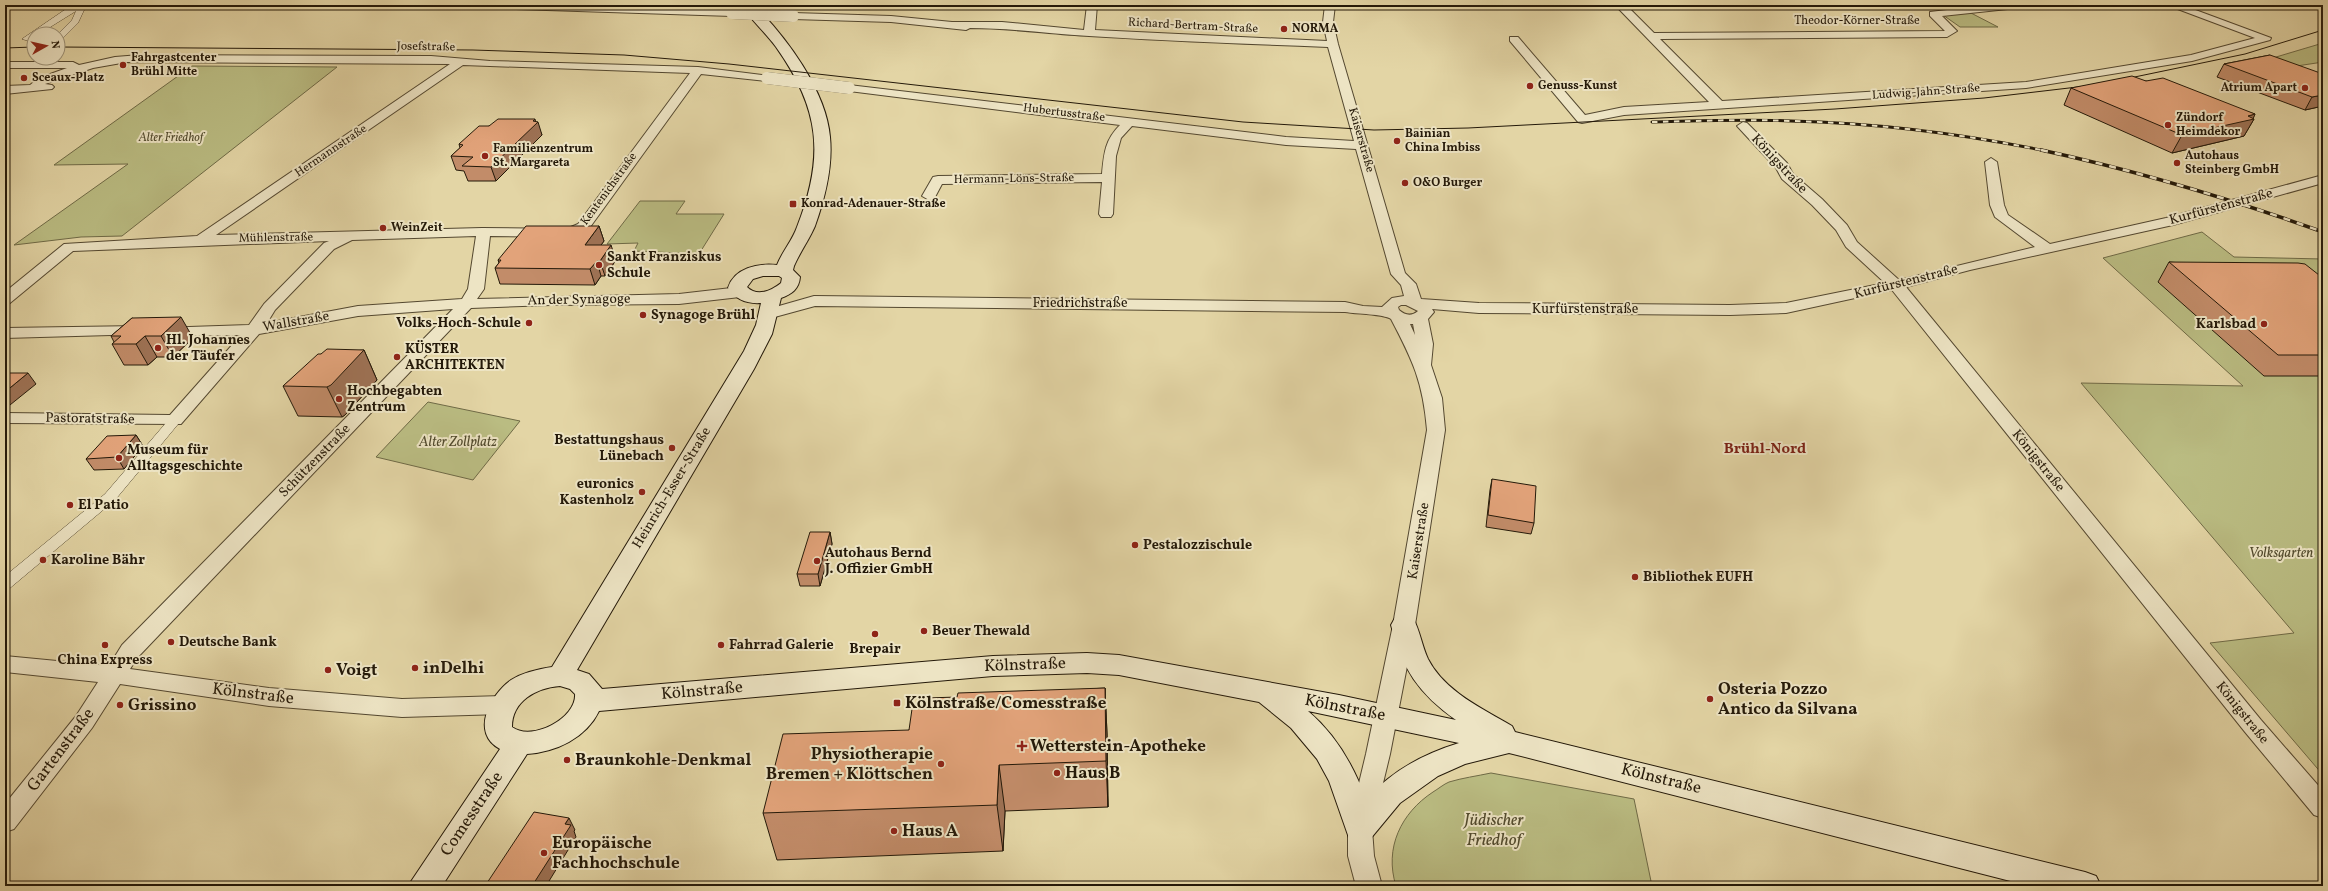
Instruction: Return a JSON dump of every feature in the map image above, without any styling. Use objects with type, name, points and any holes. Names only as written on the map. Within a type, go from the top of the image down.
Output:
[{"type":"main road","points":[[740,9],[769,30],[794,65],[821,126],[822,150],[813,203],[800,240],[787,258],[784,271]]},
{"type":"main road","points":[[764,270],[784,271],[791,277],[792,282],[772,304],[759,297],[748,296],[740,292],[737,288],[738,284],[747,275],[764,270]]},
{"type":"main road","name":"Heinrich-Esser-Straße","points":[[560,676],[744,369],[765,332],[772,304]]},
{"type":"main road","points":[[1404,625],[1412,658],[1431,686],[1514,743]]},
{"type":"main road","name":"Kölnstraße","points":[[590,701],[985,666],[1087,663],[1119,665],[1386,716],[1514,743],[2085,886]]},
{"type":"main road","points":[[547,677],[571,677],[583,683],[590,693],[590,701],[585,713],[576,723],[564,733],[549,740],[533,743],[519,743],[508,739],[501,733],[497,725],[498,715],[502,706],[521,688],[547,677]]},
{"type":"main road","points":[[1266,693],[1294,714],[1325,746],[1342,774],[1360,829]]},
{"type":"main road","name":"Comesstraße","points":[[424,886],[519,743]]},
{"type":"main road","points":[[1360,829],[1391,793],[1428,767],[1480,747],[1514,743]]},
{"type":"street","points":[[119,5],[148,5]]},
{"type":"street","name":"Richard-Bertram-Straße","points":[[481,5],[740,9],[793,16],[954,24],[993,31],[1052,31],[1189,39],[1333,44]]},
{"type":"street","points":[[1089,33],[1092,5]]},
{"type":"street","name":"Kaiserstraße","points":[[1330,5],[1328,22],[1333,44],[1398,274],[1408,284],[1420,309],[1425,344],[1423,365]]},
{"type":"street","points":[[1620,5],[1720,106]]},
{"type":"street","name":"Theodor-Körner-Straße","points":[[1651,36],[1947,34],[1952,31],[1934,14],[2017,5]]},
{"type":"street","name":"Ludwig-Jahn-Straße","points":[[1514,39],[1582,119],[1624,111],[1720,106],[2026,85],[2192,58],[2266,38],[2172,5]]},
{"type":"street","points":[[66,30],[85,6]]},
{"type":"street","points":[[46,26],[69,11],[85,6]]},
{"type":"street","name":"Josefstraße","points":[[5,65],[85,66],[107,60],[140,58],[431,59],[490,64],[698,70],[767,78]]},
{"type":"street","name":"Hermannstraße","points":[[200,240],[462,61]]},
{"type":"street","points":[[5,90],[75,82],[86,75],[88,68],[85,66]]},
{"type":"street","name":"Kentenichstraße","points":[[482,232],[568,233],[583,227],[663,115],[698,70]]},
{"type":"street","name":"Hubertusstraße","points":[[767,78],[1286,141],[1361,145]]},
{"type":"street","points":[[1106,214],[1110,156],[1115,137],[1130,121]]},
{"type":"street","name":"Königstraße","points":[[1743,126],[1782,166],[1787,176],[1817,202],[1842,228],[1851,244],[1896,285],[2253,726],[2323,808]]},
{"type":"street","points":[[1991,162],[1997,205],[2002,217],[2048,249]]},
{"type":"street","name":"Hermann-Löns-Straße","points":[[929,196],[938,180],[1108,178]]},
{"type":"street","name":"Kurfürstenstraße","points":[[1420,309],[1730,310],[1786,308],[1896,285],[2168,222],[2323,179]]},
{"type":"street","name":"Mühlenstraße","points":[[5,300],[69,247],[200,240],[482,232]]},
{"type":"street","name":"Schützenstraße","points":[[114,675],[130,651],[466,304],[476,289],[484,239],[482,232]]},
{"type":"street","points":[[5,584],[110,497],[254,330],[269,307],[329,246],[348,237]]},
{"type":"street","name":"Kaiserstraße","points":[[1369,886],[1361,856],[1360,829],[1386,716],[1404,625],[1436,430],[1432,398],[1423,365],[1395,310],[1393,284],[1398,274]]},
{"type":"street","name":"An der Synagoge","points":[[466,304],[551,300],[679,299],[740,292]]},
{"type":"street","name":"Friedrichstraße","points":[[772,304],[814,301],[1223,304],[1345,307],[1363,311],[1395,310],[1410,319],[1420,309]]},
{"type":"street","name":"Wallstraße","points":[[5,333],[254,330],[358,311],[411,306],[466,304]]},
{"type":"street","name":"Pastoratstraße","points":[[5,418],[175,420]]},
{"type":"street","name":"Kölnstraße","points":[[5,664],[114,675],[269,697],[402,708],[502,706]]},
{"type":"street","name":"Gartenstraße","points":[[5,822],[84,722],[114,675]]},
{"type":"green space","points":[[1971,13],[1998,27],[1960,27],[1943,15]]},
{"type":"green space","points":[[2323,43],[2323,62],[2277,69],[2256,63]]},
{"type":"green space","name":"Alter Friedhof","points":[[192,66],[337,67],[122,236],[81,237],[14,245],[128,164],[54,165]]},
{"type":"green space","points":[[640,201],[685,201],[676,214],[724,214],[699,254],[634,251],[638,243],[607,244]]},
{"type":"green space","name":"Volksgarten","points":[[2202,232],[2234,257],[2323,259],[2323,775],[2210,643],[2294,633],[2081,383],[2243,386],[2103,258]]},
{"type":"green space","name":"Alter Zollplatz","points":[[428,402],[520,421],[473,480],[376,457]]},
{"type":"green space","name":"Jüdischer Friedhof","points":[[1491,773],[1634,799],[1652,886],[1396,886],[1392,858],[1394,845],[1404,821],[1412,810],[1433,792],[1447,783],[1459,779]]},
{"type":"building","points":[[2270,55],[2323,74],[2323,95],[2312,97],[2224,64]]},
{"type":"building","points":[[2132,76],[2146,81],[2163,78],[2255,114],[2248,116],[2254,119],[2182,135],[2071,88]]},
{"type":"building","points":[[498,119],[535,119],[533,121],[538,122],[491,167],[462,166],[473,157],[451,156],[463,145],[459,144],[479,126],[489,126]]},
{"type":"building","points":[[526,226],[599,226],[585,245],[611,245],[600,261],[597,261],[590,269],[495,268],[501,260],[498,260]]},
{"type":"building","points":[[2169,262],[2305,264],[2319,275],[2323,275],[2323,355],[2278,355]]},
{"type":"building","points":[[181,317],[161,336],[145,336],[136,344],[112,344],[121,336],[111,336],[132,318]]},
{"type":"building","points":[[327,349],[364,350],[331,385],[327,387],[283,386],[318,354],[321,354]]},
{"type":"building","points":[[5,373],[28,373],[5,392]]},
{"type":"building","points":[[136,435],[117,457],[86,459],[107,436]]},
{"type":"building","points":[[1492,479],[1536,486],[1534,523],[1488,515]]},
{"type":"building","points":[[810,532],[830,532],[818,574],[797,574]]},
{"type":"building","points":[[1105,688],[1106,761],[999,765],[997,805],[763,813],[783,734],[909,730],[912,709],[916,704],[927,698],[957,697],[958,693]]},
{"type":"building","name":"Europäische Fachhochschule","points":[[534,812],[569,818],[565,824],[571,825],[532,886],[485,886]]},
{"type":"tram line","points":[[2125,79],[2245,54],[2323,30]]},
{"type":"tram line","points":[[5,48],[26,47]]},
{"type":"tram line","points":[[66,47],[473,50],[624,55],[729,64],[1243,122],[1374,130],[1468,128],[1835,109],[1984,98],[2086,86]]},
{"type":"railway","points":[[1652,122],[1756,120],[1855,124],[1920,130],[1983,139],[2042,150]]},
{"type":"railway","points":[[2042,150],[2184,186],[2323,232]]},
{"type":"place","name":"NORMA","points":[[1284,29]]},
{"type":"place","name":"Fahrgastcenter Brühl Mitte","points":[[123,65]]},
{"type":"place","name":"Sceaux-Platz","points":[[24,78]]},
{"type":"place","name":"Genuss-Kunst","points":[[1530,86]]},
{"type":"place","name":"Atrium Apart","points":[[2305,88]]},
{"type":"place","name":"Zündorf Heimdekor","points":[[2168,125]]},
{"type":"place","name":"Bainian China Imbiss","points":[[1397,141]]},
{"type":"place","name":"Familienzentrum St. Margareta","points":[[485,156]]},
{"type":"place","name":"Autohaus Steinberg GmbH","points":[[2177,163]]},
{"type":"place","name":"O&O Burger","points":[[1405,183]]},
{"type":"place","name":"Konrad-Adenauer-Straße","points":[[793,204]]},
{"type":"place","name":"WeinZeit","points":[[383,228]]},
{"type":"place","name":"Sankt Franziskus Schule","points":[[599,265]]},
{"type":"place","name":"Synagoge Brühl","points":[[643,315]]},
{"type":"place","name":"Volks-Hoch-Schule","points":[[529,323]]},
{"type":"place","name":"Karlsbad","points":[[2264,324]]},
{"type":"place","name":"Hl. Johannes der Täufer","points":[[158,348]]},
{"type":"place","name":"KÜSTER ARCHITEKTEN","points":[[397,357]]},
{"type":"place","name":"Hochbegabten Zentrum","points":[[339,399]]},
{"type":"place","name":"Bestattungshaus Lünebach","points":[[672,448]]},
{"type":"place","name":"Museum für Alltagsgeschichte","points":[[119,458]]},
{"type":"place","name":"euronics Kastenholz","points":[[642,492]]},
{"type":"place","name":"El Patio","points":[[70,505]]},
{"type":"place","name":"Pestalozzischule","points":[[1135,545]]},
{"type":"place","name":"Karoline Bähr","points":[[43,560]]},
{"type":"place","name":"Autohaus Bernd J. Offizier GmbH","points":[[817,561]]},
{"type":"place","name":"Bibliothek EUFH","points":[[1635,577]]},
{"type":"place","name":"Beuer Thewald","points":[[924,631]]},
{"type":"place","name":"Brepair","points":[[875,634]]},
{"type":"place","name":"Deutsche Bank","points":[[171,642]]},
{"type":"place","name":"China Express","points":[[105,645]]},
{"type":"place","name":"Fahrrad Galerie","points":[[721,645]]},
{"type":"place","name":"inDelhi","points":[[415,668]]},
{"type":"place","name":"Voigt","points":[[328,670]]},
{"type":"place","name":"Osteria Pozzo Antico da Silvana","points":[[1710,699]]},
{"type":"place","name":"Kölnstraße/Comesstraße","points":[[897,703]]},
{"type":"place","name":"Grissino","points":[[120,705]]},
{"type":"place","name":"Wetterstein-Apotheke","points":[[1022,746]]},
{"type":"place","name":"Braunkohle-Denkmal","points":[[567,760]]},
{"type":"place","name":"Physiotherapie Bremen + Klöttschen","points":[[941,764]]},
{"type":"place","name":"Haus B","points":[[1057,773]]},
{"type":"place","name":"Haus A","points":[[894,831]]},
{"type":"place","name":"Europäische Fachhochschule","points":[[544,853]]},
{"type":"district","name":"Brühl-Nord","points":[[1765,449]]}]
